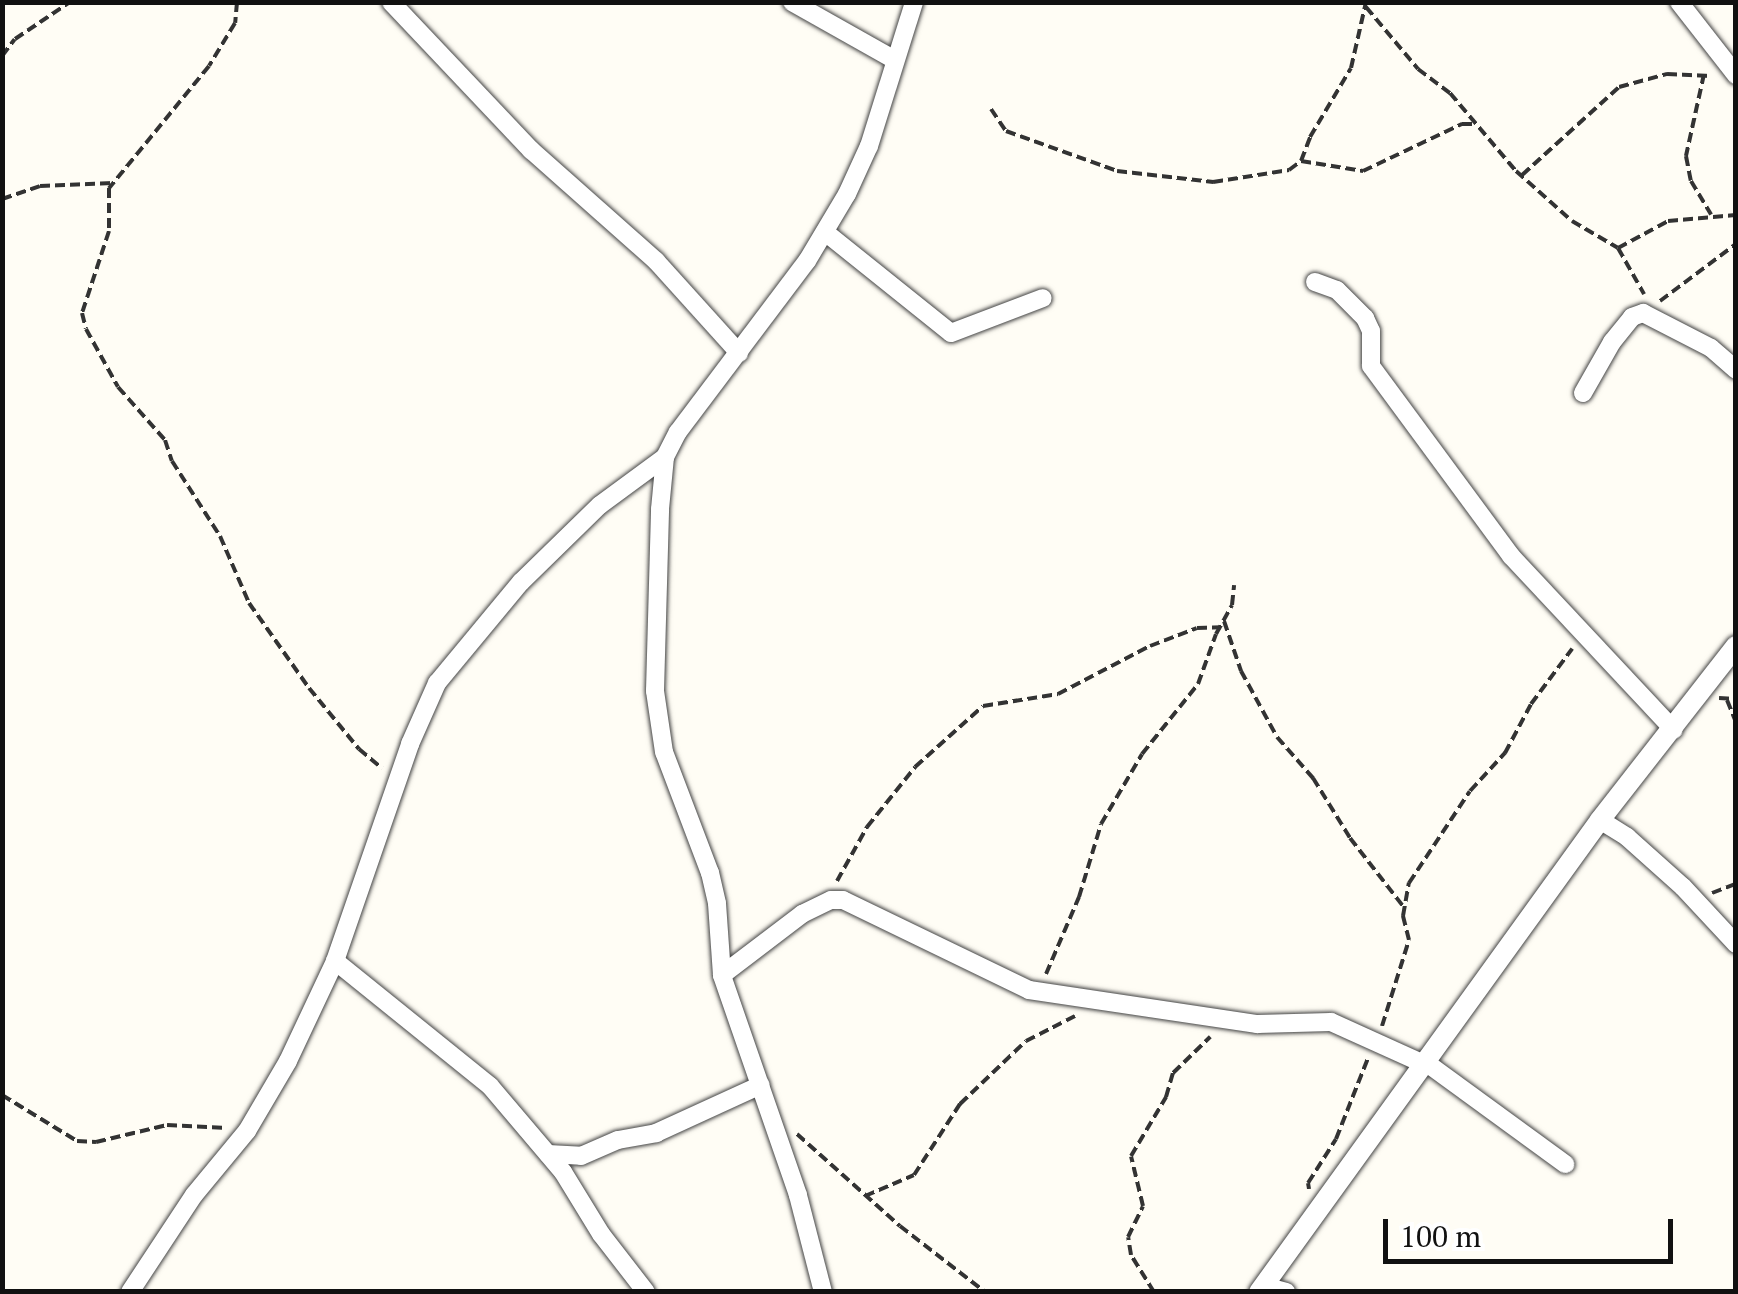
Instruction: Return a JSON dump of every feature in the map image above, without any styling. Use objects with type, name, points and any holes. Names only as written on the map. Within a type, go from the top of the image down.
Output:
[{"type":"street","points":[[391,2],[531,150],[656,261],[739,352]]},
{"type":"street","points":[[792,2],[894,60]]},
{"type":"street","points":[[130,1292],[194,1195],[246,1131],[288,1061],[335,961],[438,683],[521,582],[600,505],[665,457],[694,406],[739,352],[826,232],[869,146],[914,2]]},
{"type":"street","points":[[1679,2],[1736,75]]},
{"type":"street","points":[[826,232],[951,333],[1043,298]]},
{"type":"street","points":[[1315,282],[1337,290],[1365,318],[1371,331],[1371,366],[1511,556],[1674,730]]},
{"type":"street","points":[[1583,392],[1612,342],[1632,317],[1643,313],[1654,314],[1711,348],[1736,370]]},
{"type":"street","points":[[665,457],[654,622],[657,709],[673,781],[698,838],[718,903],[722,975],[798,1195],[823,1292]]},
{"type":"street","points":[[1286,1292],[1261,1289],[1600,820],[1736,646]]},
{"type":"street","points":[[1600,820],[1627,837],[1683,887],[1736,944]]},
{"type":"street","points":[[722,975],[819,905],[831,900],[853,904],[1010,984],[1037,991],[1289,1027],[1331,1022],[1423,1062],[1565,1164]]},
{"type":"street","points":[[335,961],[490,1086],[548,1154],[646,1292]]},
{"type":"street","points":[[548,1154],[581,1156],[618,1140],[656,1133],[761,1085]]},
{"type":"path","points":[[2,56],[15,39],[70,2]]},
{"type":"path","points":[[236,3],[236,22],[209,66],[113,183],[109,231],[82,312],[86,329],[128,400],[165,440],[172,461],[220,536],[250,603],[296,670],[359,749],[400,778]]},
{"type":"path","points":[[1363,5],[1521,176],[1572,221],[1618,248],[1654,314],[1736,244]]},
{"type":"path","points":[[991,109],[1006,131],[1117,171],[1226,182],[1289,170],[1301,161],[1310,137],[1351,68],[1363,5]]},
{"type":"path","points":[[1521,176],[1619,87],[1668,74],[1716,77]]},
{"type":"path","points":[[1704,74],[1686,156],[1691,181],[1711,214]]},
{"type":"path","points":[[1301,161],[1362,171],[1462,124],[1474,124]]},
{"type":"path","points":[[2,199],[40,186],[113,183]]},
{"type":"path","points":[[1618,248],[1668,221],[1711,214],[1736,215]]},
{"type":"path","points":[[1037,991],[1079,897],[1100,824],[1142,754],[1198,684],[1232,605],[1234,585]]},
{"type":"path","points":[[1222,624],[1241,670],[1277,736],[1313,778],[1350,838],[1404,906]]},
{"type":"path","points":[[819,905],[856,854],[867,827],[915,766],[983,706],[1058,694],[1150,646],[1197,628],[1222,624]]},
{"type":"path","points":[[1316,1211],[1308,1183],[1336,1138],[1375,1042],[1409,940],[1404,906],[1409,884],[1470,791],[1505,753],[1531,704],[1582,632]]},
{"type":"path","points":[[1727,700],[1736,722]]},
{"type":"path","points":[[865,1196],[914,1176],[960,1104],[1026,1041],[1043,1028],[1107,1003]]},
{"type":"path","points":[[1154,1292],[1132,1255],[1128,1237],[1143,1206],[1130,1156],[1166,1097],[1178,1065],[1207,1042],[1223,1020]]},
{"type":"path","points":[[2,1095],[77,1140],[96,1142],[183,1124],[246,1131]]},
{"type":"path","points":[[794,1130],[865,1196],[985,1292]]}]
